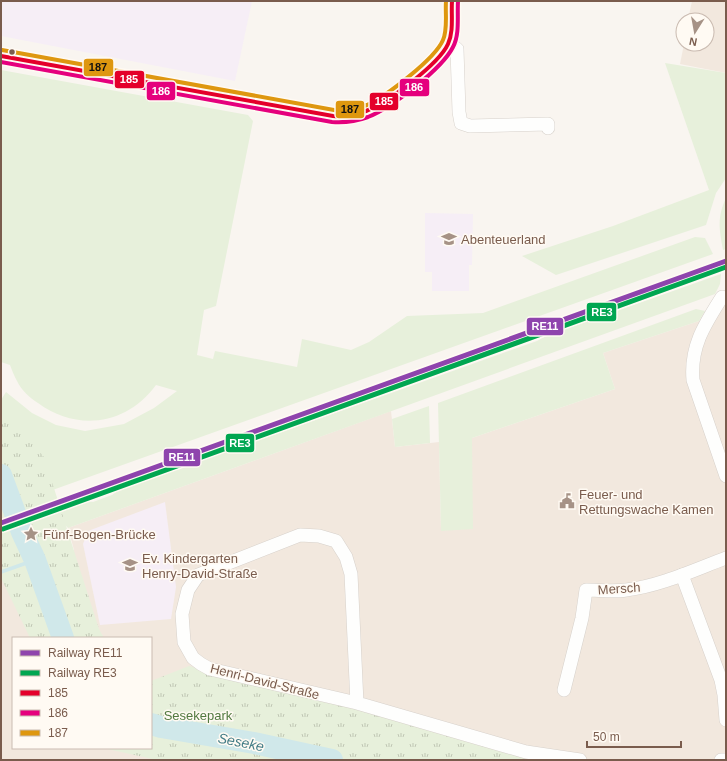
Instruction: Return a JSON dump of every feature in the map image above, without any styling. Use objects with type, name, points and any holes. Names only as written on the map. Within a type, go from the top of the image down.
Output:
[{"type":"street","points":[[1,56],[274,106],[343,117],[356,115],[374,109],[415,78],[442,53],[448,43],[452,1]]},
{"type":"street","points":[[448,43],[456,49],[459,112],[461,123],[470,126],[548,124],[548,128]]},
{"type":"street","points":[[722,297],[697,339],[692,358],[692,380],[726,476]]},
{"type":"street","name":"Henri-David-Straße","points":[[357,703],[351,574],[346,557],[336,541],[319,536],[300,535],[198,575],[188,590],[182,614],[184,642],[193,658],[200,664],[210,669],[357,703],[526,752],[580,760]]},
{"type":"street","name":"Mersch","points":[[564,690],[582,618],[586,590],[625,590],[645,587],[726,558]]},
{"type":"street","points":[[682,575],[721,680],[726,720]]},
{"type":"street","points":[[721,760],[726,760]]},
{"type":"shaded area","points":[[1,1],[252,1],[235,81],[1,36]]},
{"type":"shaded area","points":[[692,1],[726,1],[726,73],[680,64],[682,52],[715,52],[715,12],[690,12]]},
{"type":"shaded area","name":"Abenteuerland","points":[[425,213],[473,214],[472,265],[469,265],[469,291],[432,291],[432,272],[425,272]]},
{"type":"shaded area","points":[[726,305],[726,760],[1,760],[1,576],[74,550],[68,528],[391,411],[395,447],[439,442],[441,530],[472,438],[615,389],[603,353],[699,321],[705,311]]},
{"type":"shaded area","name":"Ev. Kindergarten Henry-David-Straße","points":[[165,502],[176,587],[171,619],[100,625],[83,544],[88,531]]},
{"type":"green space","points":[[665,63],[726,73],[726,178],[716,193],[706,225],[556,275],[522,256],[613,226],[709,190]]},
{"type":"green space","points":[[1,70],[248,115],[253,121],[216,306],[204,310],[197,355],[213,359],[215,351],[297,367],[302,339],[351,350],[369,342],[407,316],[483,313],[695,237],[705,238],[713,254],[47,492],[1,422],[1,400],[6,392],[32,413],[56,425],[85,431],[124,424],[154,408],[177,391],[156,385],[131,409],[116,416],[101,420],[85,421],[69,418],[53,412],[32,399],[23,391],[10,365],[1,362]]},
{"type":"green space","points":[[726,198],[726,249],[723,250],[720,217]]},
{"type":"green space","points":[[721,274],[720,284],[715,294],[68,528],[53,512],[87,501],[93,502],[112,495],[119,490]]},
{"type":"green space","points":[[696,309],[705,311],[699,321],[603,353],[615,389],[472,438],[473,529],[441,531],[438,403]]},
{"type":"green space","points":[[429,406],[430,443],[395,447],[392,419]]},
{"type":"green space","points":[[1,407],[44,457],[99,629],[103,637],[30,637],[1,578]]},
{"type":"green space","name":"Sesekepark","points":[[189,666],[310,698],[562,760],[157,760],[108,749],[152,749],[152,681]]},
{"type":"waterway","name":"Seseke","points":[[1,475],[22,532],[35,560],[63,637]]},
{"type":"waterway","points":[[1,572],[35,560]]},
{"type":"waterway","name":"Seseke","points":[[152,724],[254,743],[332,760]]},
{"type":"rail line","name":"RE11","points":[[1,523],[726,261]]},
{"type":"rail line","name":"RE3","points":[[3,529],[726,267]]},
{"type":"transit line","name":"187","points":[[2,50],[334,110],[346,110],[355,109],[375,101],[409,77],[430,57],[438,48],[445,36],[446,1]]},
{"type":"transit line","name":"185","points":[[1,56],[333,116],[354,115],[375,107],[399,92],[424,72],[443,52],[450,39],[452,28],[452,1]]},
{"type":"transit line","name":"186","points":[[1,62],[332,122],[359,120],[378,112],[402,97],[415,87],[447,56],[453,47],[457,36],[458,1]]},
{"type":"place","name":"Abenteuerland","points":[[449,239]]},
{"type":"place","name":"Feuer- und Rettungswache Kamen","points":[[567,501]]},
{"type":"place","name":"Fünf-Bogen-Brücke","points":[[31,534]]},
{"type":"place","name":"Ev. Kindergarten Henry-David-Straße","points":[[130,565]]}]
